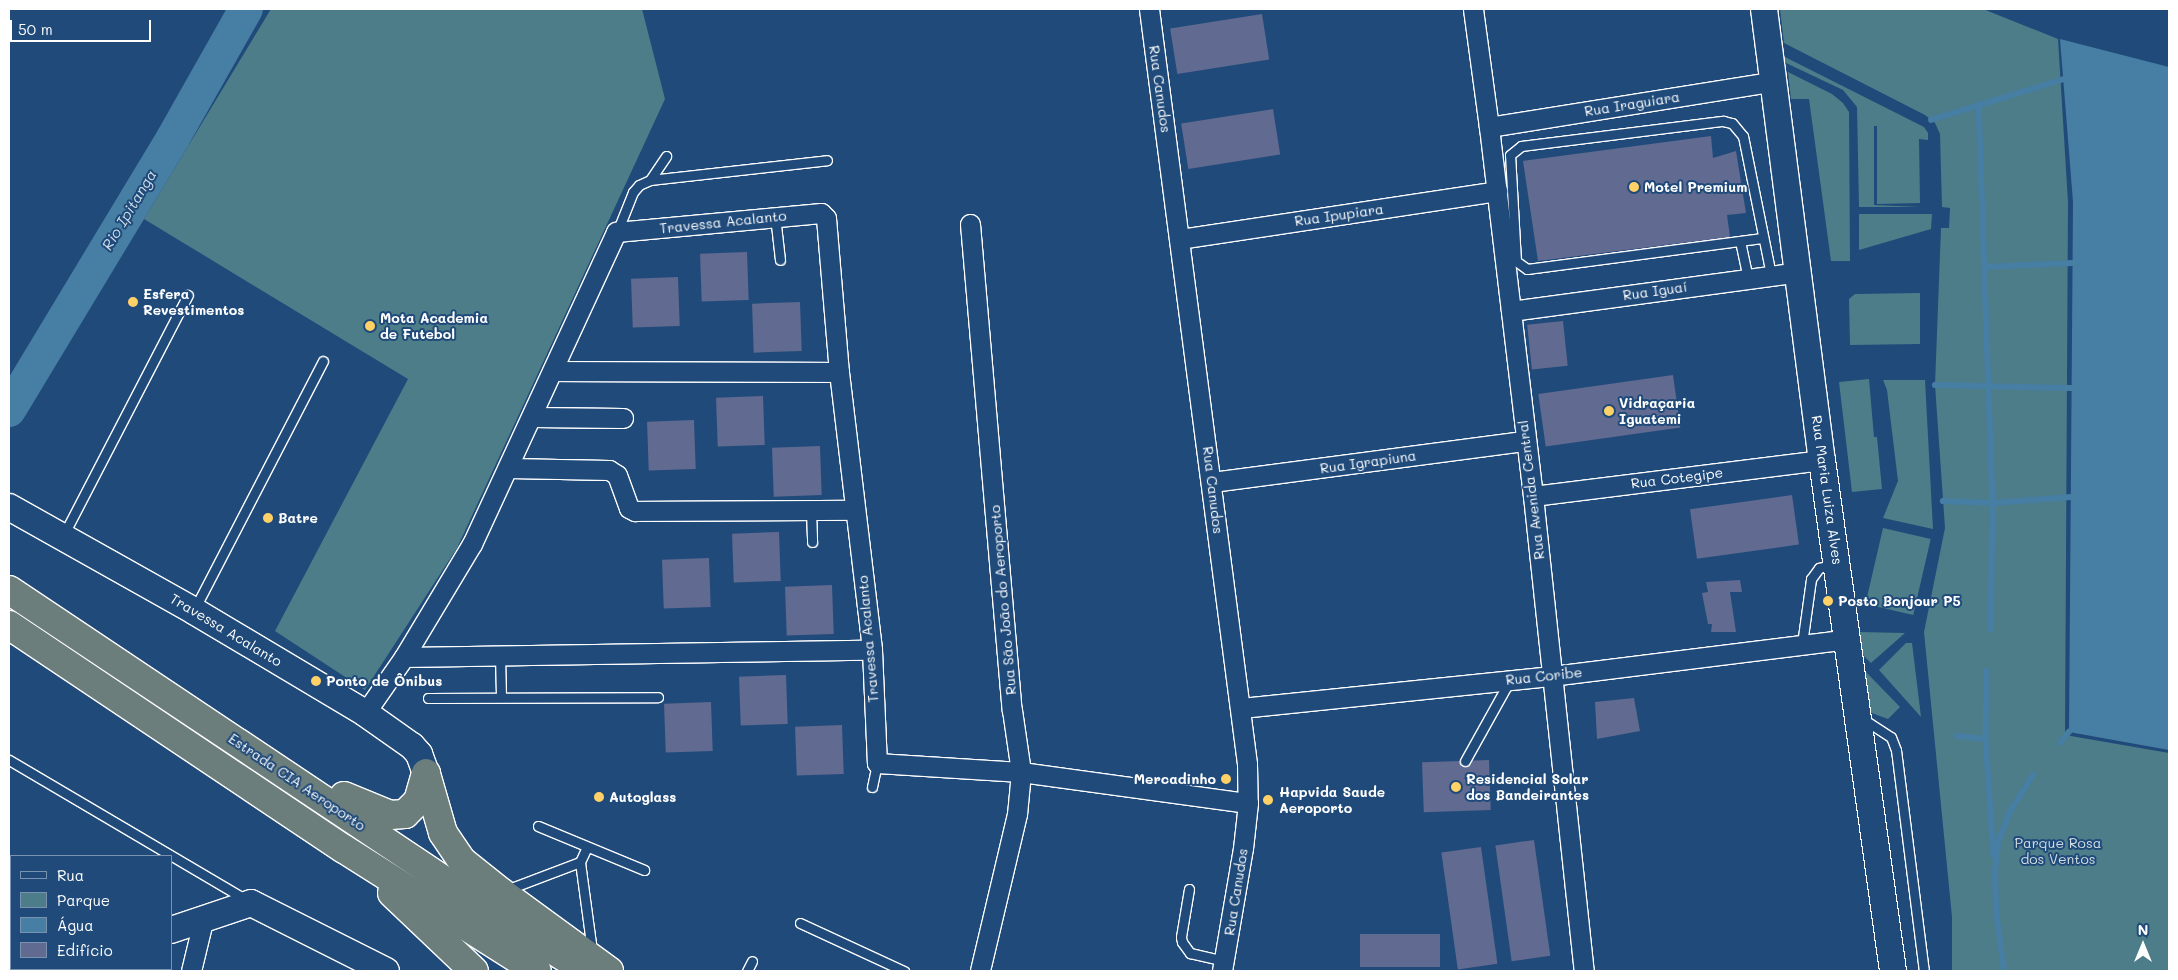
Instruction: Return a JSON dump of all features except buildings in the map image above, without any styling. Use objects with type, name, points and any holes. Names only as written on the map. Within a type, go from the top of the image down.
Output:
[{"type":"highway","name":"Estrada CIA Aeroporto","points":[[9,590],[496,915],[596,968]]},
{"type":"highway","name":"Estrada CIA Aeroporto","points":[[9,625],[344,848],[537,971]]},
{"type":"highway","points":[[104,653],[169,679],[350,800],[374,811],[390,816],[405,814],[418,801],[426,773]]},
{"type":"highway","points":[[426,773],[436,815],[451,848],[462,861],[596,968]]},
{"type":"highway","points":[[344,848],[462,966]]},
{"type":"street","name":"Rua Canudos","points":[[1149,9],[1212,482],[1247,764],[1248,803],[1237,892],[1223,966]]},
{"type":"street","name":"Rua Avenida Central","points":[[1473,9],[1490,126],[1525,441],[1533,496],[1584,971]]},
{"type":"street","name":"Rua Maria Luiza Alves","points":[[1764,9],[1775,81],[1822,460],[1892,971]]},
{"type":"street","name":"Rua Iraguiara","points":[[1490,126],[1775,81]]},
{"type":"street","name":"Rua Ipupiara","points":[[1180,239],[1497,191]]},
{"type":"street","name":"Travessa Acalanto","points":[[616,232],[774,216],[821,213],[826,218],[839,372],[872,650],[877,764]]},
{"type":"street","name":"Rua São João do Aeroporto","points":[[970,224],[1012,710],[1021,772],[1017,814],[980,971]]},
{"type":"street","points":[[365,713],[404,657],[472,544],[509,468],[616,232]]},
{"type":"street","name":"Rua Iguaí","points":[[1511,311],[1799,272]]},
{"type":"street","points":[[553,372],[839,372]]},
{"type":"street","points":[[532,417],[623,418]]},
{"type":"street","name":"Rua Igrapiuna","points":[[1212,482],[1525,441]]},
{"type":"street","name":"Rua Cotegipe","points":[[1533,496],[1822,460]]},
{"type":"street","points":[[509,468],[609,470],[617,475],[629,508],[635,511],[855,510]]},
{"type":"street","name":"Travessa Acalanto","points":[[9,507],[194,611],[365,713],[412,746],[419,754],[426,773]]},
{"type":"street","name":"Rua Coribe","points":[[1241,708],[1552,676],[1847,638]]},
{"type":"street","points":[[404,657],[872,650]]},
{"type":"street","points":[[877,764],[1021,772],[1248,803]]},
{"type":"street","points":[[172,930],[252,903],[386,971]]},
{"type":"street","points":[[191,971],[203,920]]},
{"type":"lane","points":[[1762,238],[1532,269],[1522,267],[1516,261],[1510,155],[1521,146],[1728,122],[1737,126],[1743,136],[1771,276]]},
{"type":"lane","points":[[650,180],[666,156]]},
{"type":"lane","points":[[616,232],[633,192],[650,180],[827,160]]},
{"type":"lane","points":[[774,216],[780,260]]},
{"type":"lane","points":[[1740,241],[1748,279]]},
{"type":"lane","points":[[63,537],[188,295]]},
{"type":"lane","points":[[194,611],[323,362]]},
{"type":"lane","points":[[811,510],[812,542]]},
{"type":"lane","points":[[1802,644],[1811,579],[1819,568],[1837,564]]},
{"type":"lane","points":[[500,655],[501,697]]},
{"type":"lane","points":[[1465,761],[1510,680]]},
{"type":"lane","points":[[428,698],[658,697]]},
{"type":"lane","points":[[1858,717],[1891,737],[1896,750],[1924,971]]},
{"type":"lane","points":[[9,760],[170,855]]},
{"type":"lane","points":[[872,788],[877,764]]},
{"type":"lane","points":[[538,826],[644,870]]},
{"type":"lane","points":[[587,847],[580,862],[596,968]]},
{"type":"lane","points":[[172,856],[252,903]]},
{"type":"lane","points":[[501,892],[580,862]]},
{"type":"lane","points":[[1189,889],[1181,937],[1182,942],[1190,953],[1223,966]]},
{"type":"lane","points":[[800,923],[904,971]]},
{"type":"lane","points":[[747,971],[752,961]]},
{"type":"green space","points":[[271,9],[642,9],[665,99],[457,548],[365,690],[275,631],[408,379],[144,219]]},
{"type":"green space","name":"Parque Rosa dos Ventos","points":[[1780,9],[1983,9],[2058,39],[2068,202],[2065,735],[2169,753],[2169,971],[1952,971],[1952,917],[1924,632],[1945,528],[1935,385],[1941,228],[1949,228],[1950,208],[1942,207],[1940,134],[1935,123],[1925,115],[1784,43]]},
{"type":"green space","points":[[1783,56],[1924,127],[1928,133],[1928,140],[1919,139],[1920,203],[1877,204],[1877,126],[1874,126],[1874,205],[1920,207],[1859,207],[1857,107],[1843,90],[1784,62]]},
{"type":"green space","points":[[1788,72],[1832,94],[1843,103],[1849,112],[1850,261],[1831,261],[1809,99],[1791,99]]},
{"type":"green space","points":[[1859,214],[1932,214],[1931,229],[1859,250]]},
{"type":"green space","points":[[1920,293],[1920,344],[1850,345],[1849,299],[1855,294]]},
{"type":"green space","points":[[1869,379],[1874,437],[1877,437],[1882,489],[1852,492],[1839,382]]},
{"type":"green space","points":[[1883,380],[1925,380],[1933,529],[1883,518],[1898,481],[1887,390]]},
{"type":"green space","points":[[1883,528],[1931,539],[1913,615],[1865,604]]},
{"type":"green space","points":[[1859,632],[1905,633],[1871,663],[1861,653]]},
{"type":"green space","points":[[1906,643],[1912,643],[1921,717],[1879,670]]},
{"type":"green space","points":[[1864,670],[1900,707],[1888,719],[1869,712]]},
{"type":"water","points":[[2060,39],[2169,67],[2169,750],[2069,732],[2073,202]]},
{"type":"waterway","name":"Rio Ipitanga","points":[[9,410],[173,138],[246,9]]},
{"type":"waterway","points":[[1931,120],[2064,79]]},
{"type":"waterway","points":[[1979,104],[1993,503],[1991,629]]},
{"type":"waterway","points":[[1984,267],[2073,263]]},
{"type":"waterway","points":[[1935,385],[2071,388]]},
{"type":"waterway","points":[[1943,501],[1993,503],[2071,497]]},
{"type":"waterway","points":[[1987,671],[1986,739],[1994,856]]},
{"type":"waterway","points":[[2060,743],[2069,732]]},
{"type":"waterway","points":[[1957,736],[1986,739]]},
{"type":"waterway","points":[[2004,971],[1996,911],[1995,871],[1998,842],[2011,810],[2033,775]]},
{"type":"place","name":"Motel Premium","points":[[1634,187]]},
{"type":"place","name":"Esfera Revestimentos","points":[[133,302]]},
{"type":"place","name":"Mota Academia de Futebol","points":[[370,326]]},
{"type":"place","name":"Vidraçaria Iguatemi","points":[[1609,411]]},
{"type":"place","name":"Batre","points":[[268,518]]},
{"type":"place","name":"Posto Bonjour P5","points":[[1828,601]]},
{"type":"place","name":"Ponto de Ônibus","points":[[316,681]]},
{"type":"place","name":"Mercadinho","points":[[1226,779]]},
{"type":"place","name":"Residencial Solar dos Bandeirantes","points":[[1456,787]]},
{"type":"place","name":"Autoglass","points":[[599,797]]},
{"type":"place","name":"Hapvida Saude Aeroporto","points":[[1268,800]]}]
